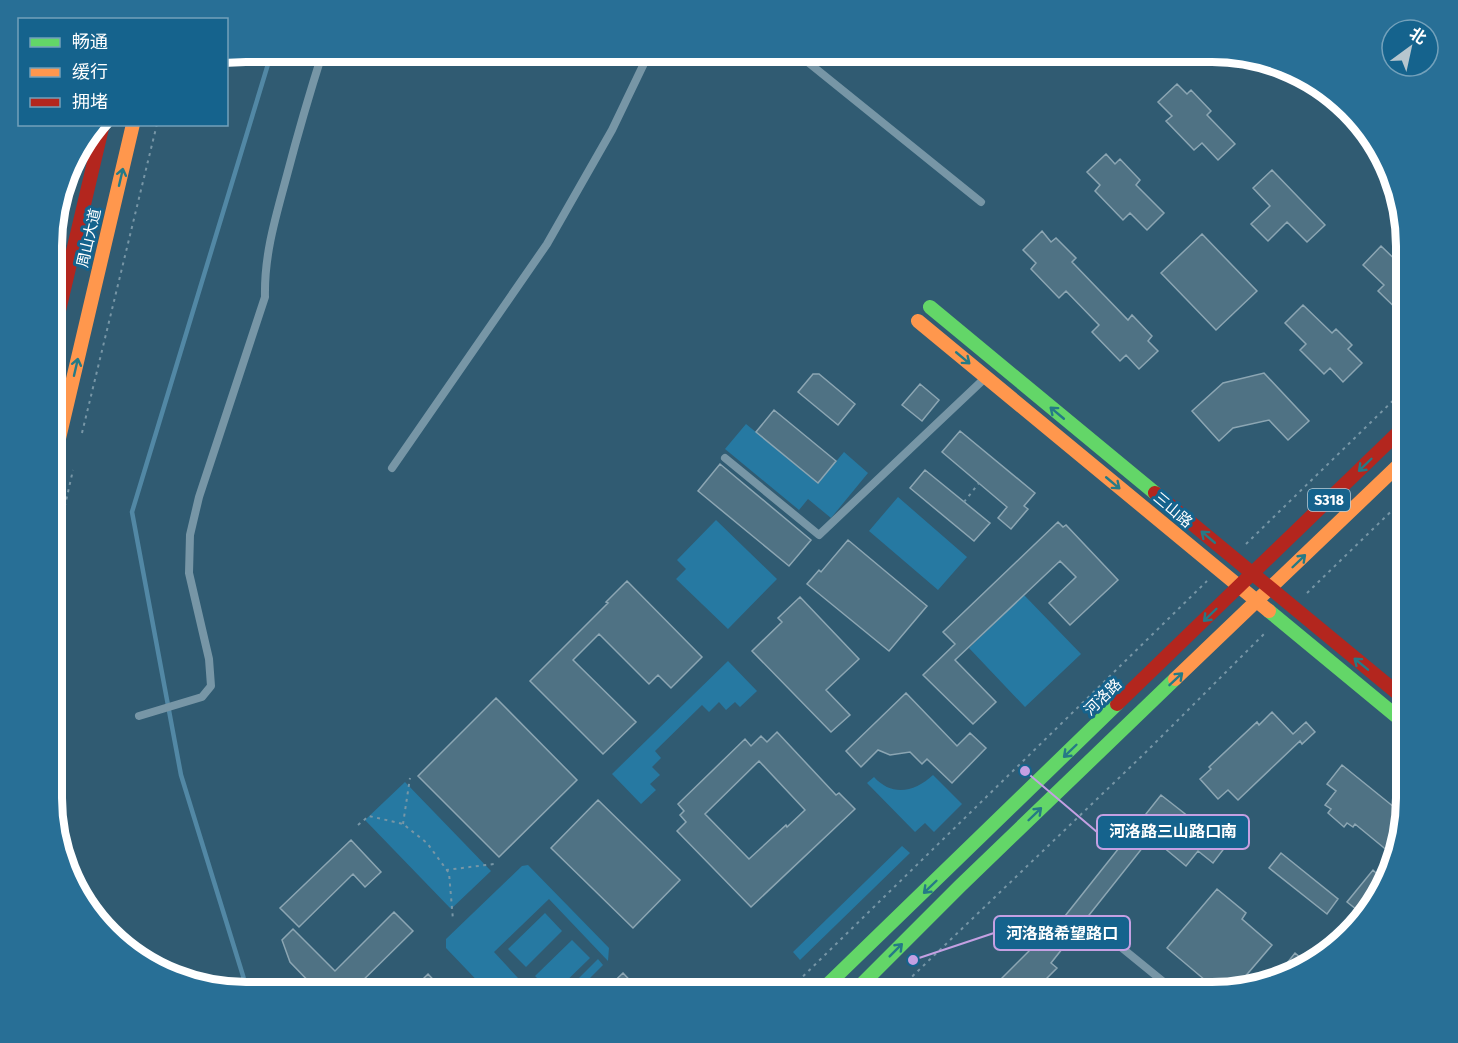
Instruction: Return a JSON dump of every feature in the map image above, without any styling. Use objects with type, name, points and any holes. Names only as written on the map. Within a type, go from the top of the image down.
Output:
[{"type":"main road","name":"周山大道","points":[[61,429],[133,126]]},
{"type":"main road","name":"周山大道","points":[[61,302],[101,132]]},
{"type":"main road","name":"三山路","points":[[930,306],[1396,692]]},
{"type":"main road","name":"三山路","points":[[918,321],[1396,716]]},
{"type":"main road","name":"河洛路","points":[[831,982],[1396,435]]},
{"type":"main road","name":"S318","points":[[864,982],[1002,845],[1396,468]]},
{"type":"lane","points":[[139,716],[202,698],[211,686],[209,659],[189,573],[190,535],[200,497],[263,305],[264,271],[269,240],[320,61]]},
{"type":"lane","points":[[392,468],[547,244],[612,130],[645,61]]},
{"type":"lane","points":[[808,62],[981,202]]},
{"type":"lane","points":[[725,458],[819,535],[1000,365]]},
{"type":"lane","points":[[1095,926],[1164,982]]},
{"type":"path","points":[[81,437],[157,126]]},
{"type":"path","points":[[1232,557],[1396,398]]},
{"type":"path","points":[[61,520],[75,460]]},
{"type":"path","points":[[964,502],[979,483]]},
{"type":"path","points":[[1292,607],[1396,507]]},
{"type":"path","points":[[798,982],[1219,570]]},
{"type":"path","points":[[907,982],[1146,752],[1279,620]]},
{"type":"path","points":[[402,824],[410,778]]},
{"type":"path","points":[[358,825],[369,816],[402,824],[426,843],[449,873],[453,920]]},
{"type":"path","points":[[446,870],[494,864]]},
{"type":"shaded area","points":[[746,424],[818,483],[844,452],[868,473],[831,518],[808,499],[799,510],[725,449]]},
{"type":"shaded area","points":[[898,497],[967,557],[938,590],[869,531]]},
{"type":"shaded area","points":[[716,520],[777,579],[728,629],[676,579],[686,569],[677,560]]},
{"type":"shaded area","points":[[1024,595],[1081,654],[1025,707],[969,648]]},
{"type":"shaded area","points":[[728,661],[757,691],[740,707],[735,702],[726,710],[719,702],[709,712],[702,705],[655,751],[661,758],[652,767],[660,775],[650,784],[656,790],[641,804],[612,774]]},
{"type":"shaded area","points":[[933,775],[962,804],[934,832],[925,823],[915,832],[867,783],[874,777],[888,788],[903,790],[919,785]]},
{"type":"shaded area","points":[[405,782],[491,871],[451,909],[365,820]]},
{"type":"shaded area","points":[[902,846],[910,853],[800,960],[793,952]]},
{"type":"shaded area","points":[[528,865],[609,948],[608,961],[549,899],[494,952],[521,981],[478,981],[446,948],[446,939],[522,866]]},
{"type":"shaded area","points":[[545,913],[562,931],[526,967],[508,949]]},
{"type":"shaded area","points":[[572,940],[590,958],[566,981],[540,981],[535,976]]},
{"type":"shaded area","points":[[598,959],[603,965],[587,981],[576,981]]},
{"type":"building","points":[[1177,84],[1187,94],[1191,90],[1211,111],[1207,115],[1235,144],[1218,160],[1202,143],[1194,150],[1166,121],[1172,116],[1158,102]]},
{"type":"building","points":[[1106,154],[1115,164],[1120,159],[1140,180],[1136,185],[1164,213],[1147,230],[1130,213],[1123,220],[1095,191],[1100,185],[1087,172]]},
{"type":"building","points":[[1272,170],[1325,225],[1307,242],[1287,222],[1268,241],[1251,224],[1270,206],[1253,188]]},
{"type":"building","points":[[1042,231],[1051,242],[1056,238],[1076,258],[1072,262],[1128,320],[1132,315],[1152,336],[1148,341],[1158,351],[1139,369],[1126,355],[1120,361],[1092,332],[1099,325],[1066,291],[1059,298],[1031,269],[1036,263],[1023,250]]},
{"type":"building","points":[[1202,234],[1257,291],[1216,330],[1161,273]]},
{"type":"building","points":[[1381,246],[1396,260],[1396,308],[1378,291],[1384,285],[1363,265]]},
{"type":"building","points":[[1303,305],[1332,333],[1336,329],[1352,345],[1348,349],[1362,363],[1343,382],[1330,368],[1324,374],[1300,350],[1306,344],[1285,323]]},
{"type":"building","points":[[1264,373],[1309,421],[1288,440],[1269,420],[1233,428],[1219,441],[1192,411],[1223,383]]},
{"type":"building","points":[[813,374],[819,374],[855,404],[838,425],[798,392]]},
{"type":"building","points":[[920,384],[939,400],[922,421],[902,405]]},
{"type":"building","points":[[774,410],[836,461],[818,483],[756,432]]},
{"type":"building","points":[[960,431],[1035,493],[1024,506],[1028,509],[1011,529],[998,518],[1007,507],[942,452]]},
{"type":"building","points":[[720,464],[811,540],[789,566],[698,491]]},
{"type":"building","points":[[925,470],[990,523],[974,541],[910,488]]},
{"type":"building","points":[[1058,522],[1063,527],[1066,525],[1118,580],[1070,625],[1049,603],[1076,577],[1060,561],[955,660],[996,702],[973,724],[923,675],[955,644],[943,632]]},
{"type":"building","points":[[848,540],[927,606],[889,651],[807,584],[819,570],[821,572]]},
{"type":"building","points":[[627,581],[702,657],[671,688],[658,675],[649,684],[599,634],[573,660],[636,722],[603,754],[530,681]]},
{"type":"building","points":[[800,597],[859,659],[826,690],[850,715],[831,732],[752,651],[782,622],[778,618]]},
{"type":"building","points":[[906,693],[957,746],[970,733],[986,748],[952,783],[927,759],[922,764],[910,752],[890,755],[878,750],[861,767],[846,751]]},
{"type":"building","points":[[496,698],[577,780],[499,857],[418,776]]},
{"type":"building","points":[[1272,712],[1293,734],[1306,722],[1315,732],[1302,744],[1300,741],[1238,800],[1228,790],[1218,799],[1200,779],[1211,769],[1209,767],[1257,722],[1259,725]]},
{"type":"building","points":[[777,732],[836,795],[839,793],[855,809],[751,907],[677,831],[686,822],[680,815],[684,811],[678,804],[745,739],[751,746],[761,736],[767,742]],"holes":[[[759,761],[805,810],[749,859],[705,814]]]},
{"type":"building","points":[[1342,765],[1396,809],[1388,851],[1355,824],[1353,827],[1347,823],[1344,827],[1328,813],[1331,809],[1325,805],[1336,791],[1327,784]]},
{"type":"building","points":[[1161,795],[1226,846],[1213,863],[1198,851],[1186,866],[1151,837],[1051,963],[1057,968],[1043,982],[998,982],[1034,946],[1038,950]]},
{"type":"building","points":[[598,800],[680,880],[633,928],[551,848]]},
{"type":"building","points":[[351,840],[381,872],[365,887],[353,874],[299,927],[280,908]]},
{"type":"building","points":[[1281,853],[1338,899],[1327,914],[1269,868]]},
{"type":"building","points":[[1383,867],[1372,890],[1358,910],[1347,902],[1373,870],[1377,874]]},
{"type":"building","points":[[1217,889],[1246,913],[1242,919],[1272,945],[1243,979],[1212,982],[1207,982],[1167,948]]},
{"type":"building","points":[[394,912],[413,931],[362,981],[308,981],[290,962],[282,940],[293,929],[335,971]]},
{"type":"building","points":[[1295,953],[1301,958],[1294,963],[1284,967]]},
{"type":"building","points":[[623,973],[631,981],[614,981]]},
{"type":"building","points":[[428,974],[435,981],[421,981]]},
{"type":"waterway","points":[[245,981],[181,775],[132,512],[269,61]]},
{"type":"traffic: fast","points":[[930,307],[1155,493]]},
{"type":"traffic: fast","points":[[1269,611],[1396,716]]},
{"type":"traffic: fast","points":[[864,982],[1175,679]]},
{"type":"traffic: fast","points":[[831,982],[1117,704]]},
{"type":"traffic: slow","points":[[61,429],[133,126]]},
{"type":"traffic: slow","points":[[918,321],[1269,611]]},
{"type":"traffic: slow","points":[[1175,679],[1396,468]]},
{"type":"traffic: jam","points":[[61,302],[101,132]]},
{"type":"traffic: jam","points":[[1117,704],[1396,435]]},
{"type":"traffic: jam","points":[[1155,493],[1396,692]]},
{"type":"place","name":"河洛路三山路口南","points":[[1025,771]]},
{"type":"place","name":"河洛路希望路口","points":[[913,960]]}]
